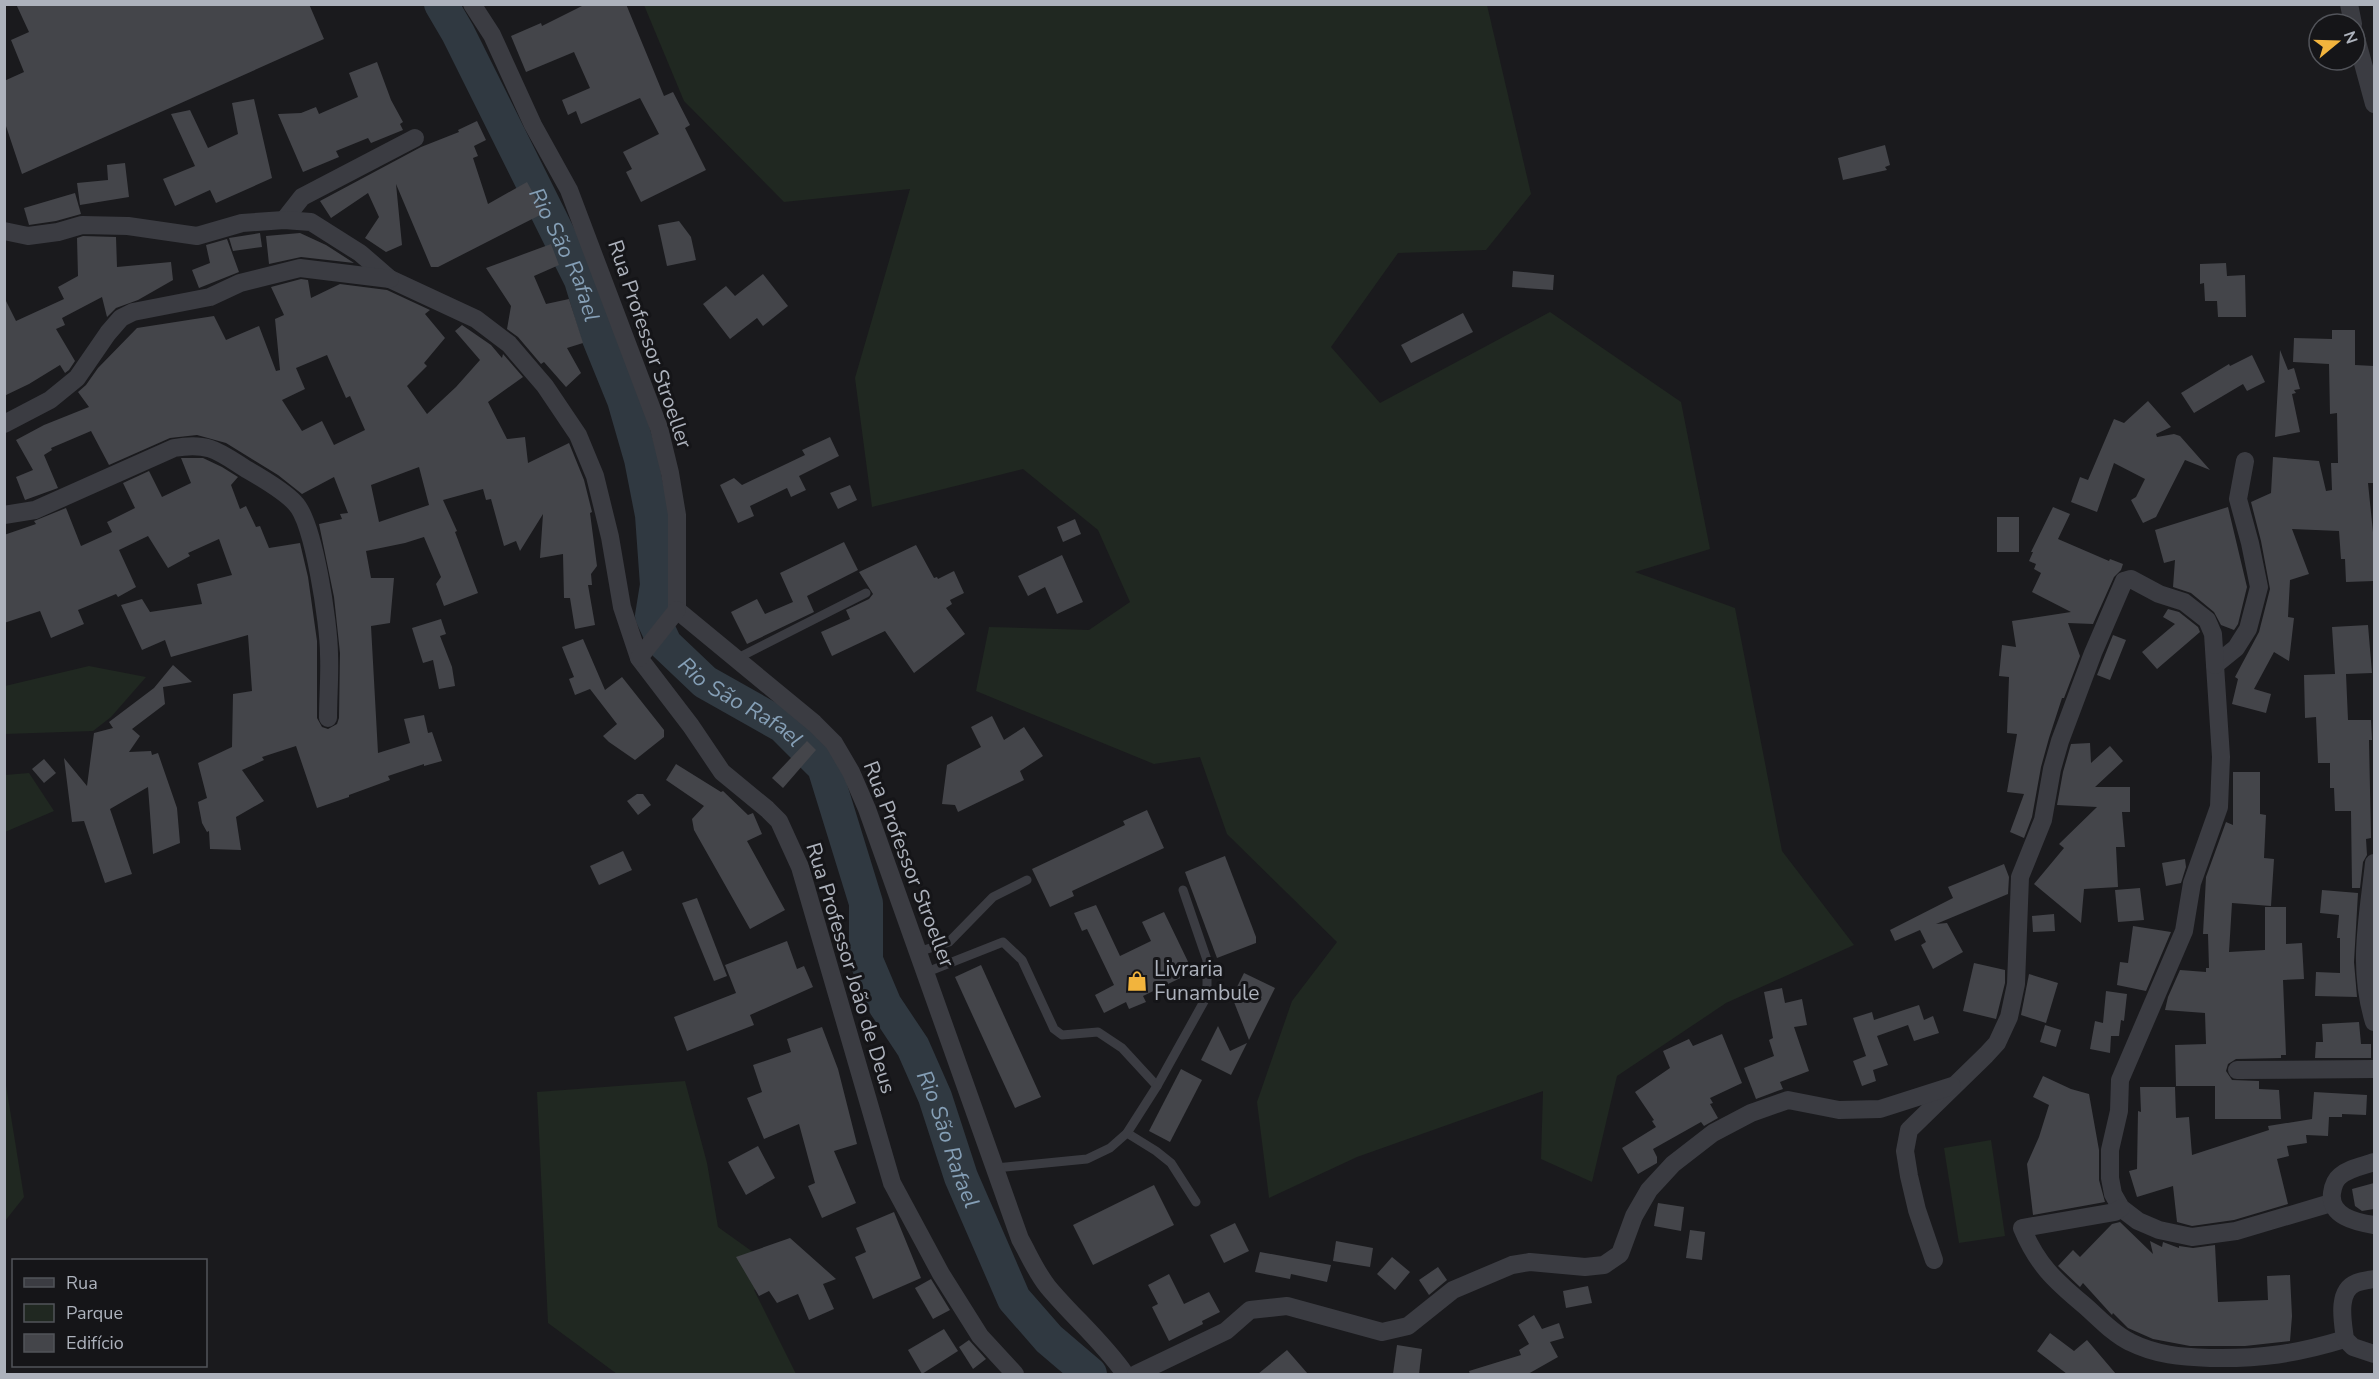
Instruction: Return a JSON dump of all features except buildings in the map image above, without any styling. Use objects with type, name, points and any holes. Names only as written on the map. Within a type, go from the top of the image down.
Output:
[{"type":"street","name":"Rua Professor Stroeller","points":[[472,4],[492,36],[533,125],[569,190],[659,428],[670,472],[676,515],[678,610],[814,723],[834,743],[852,772],[927,972],[1020,1239],[1037,1272],[1049,1288],[1093,1333],[1125,1374]]},
{"type":"street","points":[[2367,71],[2374,104]]},
{"type":"street","points":[[284,220],[302,197],[415,138]]},
{"type":"street","name":"Rua Professor João de Deus","points":[[4,231],[28,236],[58,232],[82,225],[128,226],[197,236],[242,223],[284,220],[311,222],[360,253],[390,279],[476,319],[509,344],[545,386],[578,435],[595,476],[610,537],[622,607],[639,658],[691,726],[722,772],[767,809],[779,821],[789,839],[803,878],[892,1183],[941,1274],[975,1328],[1015,1374]]},
{"type":"street","points":[[4,424],[50,400],[77,378],[108,333],[121,318],[133,312],[210,297],[240,283],[300,268],[390,279]]},
{"type":"street","points":[[4,515],[35,510],[174,448],[194,445],[212,448],[253,473],[295,502],[307,525],[319,581],[329,649],[328,718]]},
{"type":"street","points":[[2215,665],[2232,653],[2248,629],[2259,587],[2238,499],[2244,461]]},
{"type":"street","points":[[1934,1260],[1917,1210],[1905,1151],[1909,1130],[1997,1043],[2009,1017],[2016,984],[2020,877],[2043,820],[2052,769],[2060,741],[2093,653],[2124,581],[2131,579],[2158,594],[2184,602],[2207,620],[2213,634],[2221,757],[2219,807],[2192,883],[2184,931],[2120,1080],[2120,1111],[2110,1150],[2110,1178],[2113,1194],[2121,1208],[2138,1221],[2158,1230],[2192,1237],[2236,1231],[2331,1203]]},
{"type":"street","points":[[639,658],[678,610]]},
{"type":"street","points":[[2374,863],[2371,924],[2364,952],[2364,978],[2374,1022]]},
{"type":"street","points":[[2236,1070],[2374,1069]]},
{"type":"street","points":[[1136,1374],[1226,1331],[1250,1310],[1287,1306],[1382,1332],[1408,1326],[1453,1290],[1512,1265],[1530,1262],[1585,1267],[1604,1265],[1620,1254],[1634,1215],[1673,1164],[1713,1133],[1751,1113],[1788,1100],[1839,1110],[1880,1109],[1952,1086]]},
{"type":"street","points":[[2374,1162],[2339,1176],[2333,1186],[2331,1203],[2336,1212],[2374,1225]]},
{"type":"street","points":[[2121,1208],[2115,1212],[2022,1227],[2035,1255],[2054,1279],[2124,1339],[2159,1354],[2176,1357],[2242,1359],[2280,1356],[2344,1340]]},
{"type":"street","points":[[2344,1340],[2343,1296],[2353,1284],[2374,1279]]},
{"type":"street","points":[[2344,1340],[2353,1347],[2374,1354]]},
{"type":"lane","points":[[736,659],[866,593]]},
{"type":"lane","points":[[918,952],[949,942],[993,897],[1027,880]]},
{"type":"lane","points":[[996,1168],[1088,1159],[1110,1148],[1127,1133],[1207,996],[1207,960],[1184,890]]},
{"type":"lane","points":[[927,972],[1003,942],[1022,960],[1054,1029],[1062,1035],[1098,1032],[1122,1048],[1156,1086]]},
{"type":"lane","points":[[1127,1133],[1156,1151],[1171,1164],[1196,1202]]},
{"type":"green space","points":[[644,5],[1487,5],[1531,194],[1486,250],[1398,253],[1331,347],[1380,403],[1550,312],[1681,402],[1710,549],[1635,572],[1735,608],[1782,851],[1854,945],[1726,1003],[1617,1076],[1592,1182],[1541,1159],[1543,1091],[1357,1157],[1269,1198],[1257,1102],[1292,1001],[1337,942],[1227,834],[1200,757],[1154,764],[976,691],[989,627],[1089,630],[1130,602],[1098,530],[1023,469],[872,507],[855,378],[910,189],[784,202],[684,101]]},
{"type":"green space","points":[[89,666],[146,677],[111,717],[93,731],[5,734],[5,686]]},
{"type":"green space","points":[[29,773],[54,811],[5,832],[5,775]]},
{"type":"green space","points":[[4,1073],[24,1197],[5,1221],[4,1221]]},
{"type":"green space","points":[[685,1081],[707,1163],[718,1227],[782,1273],[754,1290],[796,1374],[617,1374],[548,1323],[537,1092]]},
{"type":"green space","points":[[1991,1140],[2005,1236],[1959,1243],[1944,1148]]},
{"type":"waterway","name":"Rio São Rafael","points":[[441,4],[458,33],[581,280],[598,336],[624,400],[641,459],[652,515],[657,585],[652,616],[665,644],[705,682],[783,726],[824,767],[866,903],[866,960],[885,1005],[913,1047],[935,1097],[961,1177],[1014,1299],[1049,1339],[1090,1374]]},
{"type":"place","name":"Livraria Funambule","points":[[1137,981]]}]
